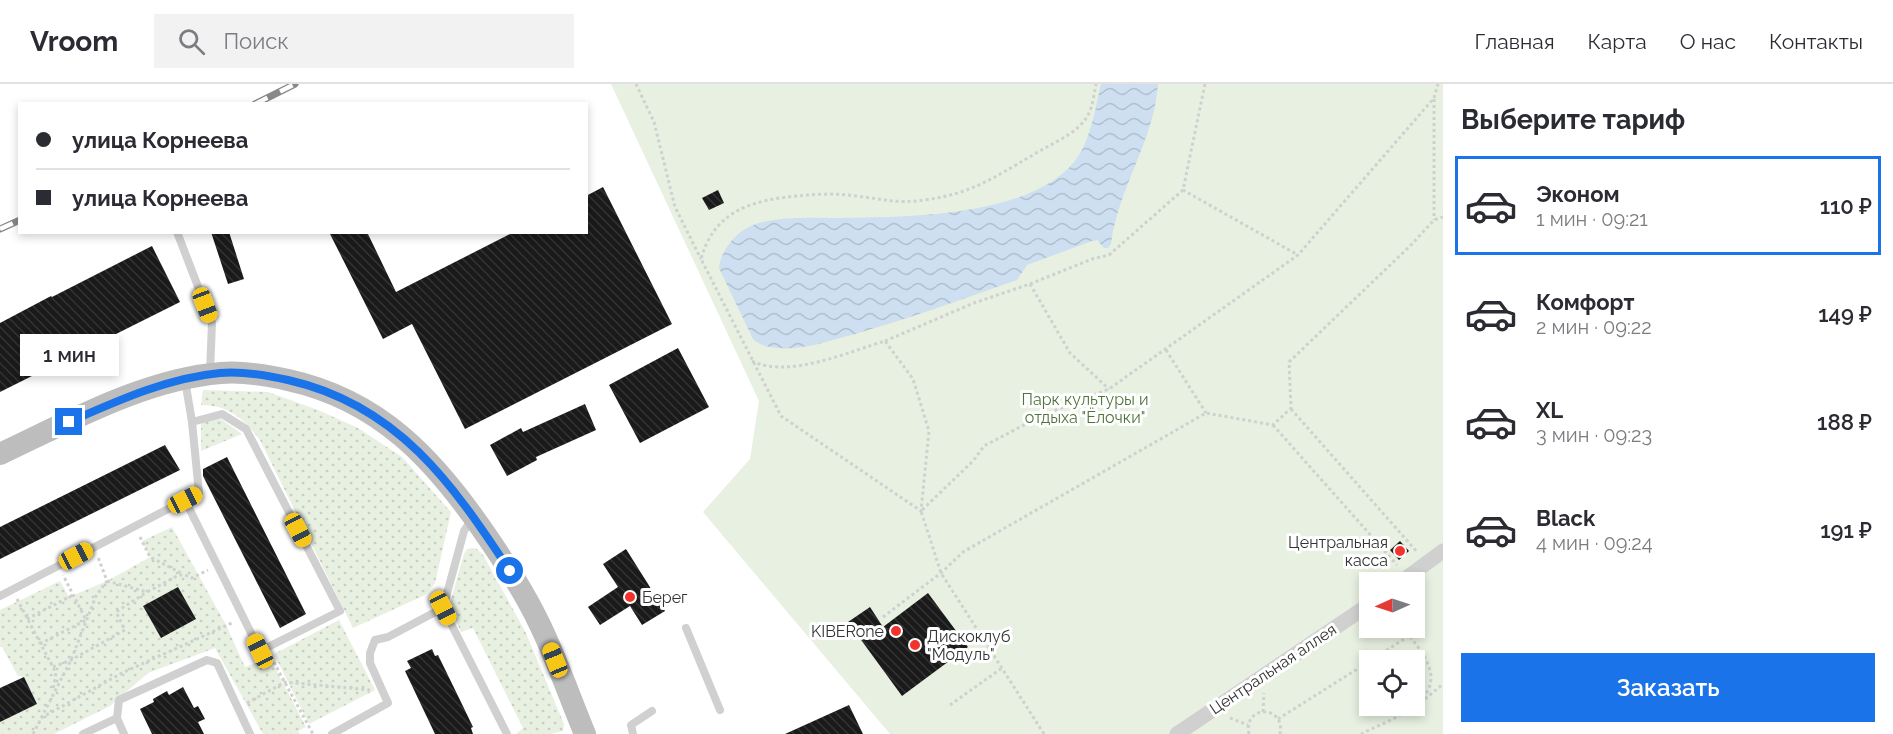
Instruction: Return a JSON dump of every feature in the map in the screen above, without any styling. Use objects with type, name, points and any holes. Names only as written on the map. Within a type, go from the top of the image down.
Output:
[{"type":"street","points":[[0,454],[120,400],[185,379],[210,374],[241,372],[263,374],[312,386],[350,402],[389,427],[422,453],[474,517],[530,606],[547,641],[585,734]]},
{"type":"street","points":[[1415,572],[1443,550]]},
{"type":"street","name":"Центральная аллея","points":[[1177,734],[1359,611]]},
{"type":"lane","points":[[178,234],[212,323],[210,374]]},
{"type":"lane","points":[[0,596],[199,493],[185,379]]},
{"type":"lane","points":[[185,500],[260,651],[340,611],[246,429],[222,414],[192,422]]},
{"type":"lane","points":[[474,517],[464,531],[443,608],[507,734]]},
{"type":"lane","points":[[332,734],[388,703],[370,663],[370,654],[375,640],[388,638],[443,608]]},
{"type":"lane","points":[[686,628],[720,710]]},
{"type":"lane","points":[[124,734],[117,718],[119,700],[207,660],[217,663],[250,734]]},
{"type":"lane","points":[[633,734],[631,725],[652,711]]},
{"type":"lane","points":[[82,734],[117,718]]},
{"type":"path","points":[[636,84],[654,122],[675,207],[781,416],[921,511]]},
{"type":"path","points":[[701,259],[707,241],[720,224],[740,209],[758,202],[823,194],[856,195],[892,202],[912,202],[974,189],[1077,127],[1090,111],[1096,84]]},
{"type":"path","points":[[752,361],[768,367],[792,367],[885,342],[974,303],[1092,259],[1109,255],[1183,190],[1205,84]]},
{"type":"path","points":[[1434,220],[1434,98],[1437,84]]},
{"type":"path","points":[[921,511],[973,460],[984,446],[1041,416],[1109,389],[1298,255],[1434,98]]},
{"type":"path","points":[[1183,190],[1298,255]]},
{"type":"path","points":[[1427,563],[1291,408],[1289,362],[1434,220],[1443,217]]},
{"type":"path","points":[[1030,284],[1070,353],[1109,389]]},
{"type":"path","points":[[885,342],[913,379],[929,431],[921,511],[941,573],[1044,734]]},
{"type":"path","points":[[1166,350],[1206,413]]},
{"type":"path","points":[[1273,425],[1291,408]]},
{"type":"path","points":[[882,617],[941,573],[963,552],[1206,413],[1273,425],[1397,572]]},
{"type":"path","points":[[134,526],[150,556],[185,575],[192,578],[218,565]]},
{"type":"path","points":[[94,547],[107,581]]},
{"type":"path","points":[[58,566],[86,620]]},
{"type":"path","points":[[53,667],[125,630],[116,612],[147,592],[179,575],[185,575]]},
{"type":"path","points":[[107,581],[147,592]]},
{"type":"path","points":[[33,734],[70,660],[96,596],[107,581]]},
{"type":"path","points":[[12,590],[56,673],[52,695]]},
{"type":"path","points":[[27,619],[73,595]]},
{"type":"path","points":[[41,718],[122,673],[244,618]]},
{"type":"path","points":[[40,644],[86,620]]},
{"type":"path","points":[[1386,650],[1406,638]]},
{"type":"path","points":[[267,648],[314,734]]},
{"type":"path","points":[[1425,659],[1430,672],[1429,685],[1425,693]]},
{"type":"path","points":[[1278,720],[1359,667]]},
{"type":"path","points":[[950,705],[1002,668]]},
{"type":"path","points":[[238,708],[285,682],[383,691]]},
{"type":"path","points":[[1425,699],[1443,684]]},
{"type":"path","points":[[1249,734],[1250,720],[1258,713],[1269,712],[1278,720],[1280,734]]},
{"type":"path","points":[[1361,734],[1396,716]]},
{"type":"green space","name":"Парк культуры и отдыха \"Ёлочки\"","points":[[611,84],[1443,84],[1443,734],[890,734],[703,512],[750,459],[759,401]]},
{"type":"green space","points":[[203,390],[268,392],[318,410],[358,428],[402,457],[451,512],[435,583],[425,595],[353,628],[260,440],[235,415],[220,408],[201,405]]},
{"type":"green space","points":[[201,417],[221,419],[242,434],[201,451]]},
{"type":"green space","points":[[172,527],[226,625],[245,667],[270,658],[306,727],[298,731],[300,734],[263,734],[215,648],[148,673],[110,706],[54,734],[0,734],[0,722],[37,704],[24,677],[18,676],[0,647],[0,610],[60,581],[69,597],[107,581],[150,557],[142,541]]},
{"type":"green space","points":[[467,549],[477,549],[483,555],[525,631],[564,724],[563,731],[551,734],[516,734],[523,728],[473,628],[461,632],[451,611],[450,603],[464,554]]},
{"type":"green space","points":[[339,620],[375,690],[309,724],[274,654]]},
{"type":"water","points":[[1101,84],[1158,84],[1150,125],[1121,203],[1108,248],[1104,248],[1097,240],[1092,241],[1027,265],[1017,280],[896,321],[822,343],[796,348],[776,348],[763,345],[753,339],[719,268],[722,256],[730,243],[745,229],[760,223],[793,218],[930,215],[997,204],[1028,194],[1054,180],[1075,161],[1089,134]]},
{"type":"building","points":[[603,187],[672,324],[465,429],[412,324],[383,339],[330,234],[368,234],[396,292],[510,234],[588,234],[588,195]]},
{"type":"building","points":[[718,190],[724,203],[709,210],[702,198]]},
{"type":"building","points":[[212,234],[230,234],[244,279],[228,284]]},
{"type":"building","points":[[152,246],[180,302],[0,392],[0,323]]},
{"type":"building","points":[[678,348],[709,407],[640,443],[609,385]]},
{"type":"building","points":[[585,404],[596,430],[536,457],[537,460],[507,476],[490,445],[521,428],[523,432]]},
{"type":"building","points":[[165,445],[180,470],[0,559],[0,527]]},
{"type":"building","points":[[227,457],[306,614],[280,628],[203,476],[203,469]]},
{"type":"building","name":"Центральная касса","points":[[1400,541],[1409,551],[1399,560],[1390,550]]},
{"type":"building","name":"Берег","points":[[626,549],[665,611],[642,625],[630,606],[600,625],[588,607],[618,587],[603,564]]},
{"type":"building","points":[[178,587],[196,619],[161,638],[143,606]]},
{"type":"building","name":"Дискоклуб \"Модуль\"","points":[[928,593],[968,647],[902,696],[848,622],[870,607],[883,627]]},
{"type":"building","points":[[432,649],[435,656],[438,655],[473,727],[471,728],[473,734],[435,734],[405,671],[411,668],[407,661]]},
{"type":"building","points":[[24,677],[37,704],[0,722],[0,688]]},
{"type":"building","points":[[183,687],[194,708],[198,706],[205,719],[198,722],[204,734],[152,734],[140,709],[154,702],[153,699],[167,691],[169,695]]},
{"type":"building","points":[[849,705],[863,734],[785,734]]},
{"type":"railway","points":[[259,102],[295,84]]},
{"type":"railway","points":[[0,229],[18,221]]},
{"type":"place","name":"Центральная касса","points":[[1400,551]]},
{"type":"place","name":"Берег","points":[[630,597]]},
{"type":"place","name":"KIBERone","points":[[896,631]]},
{"type":"place","name":"Дискоклуб \"Модуль\"","points":[[915,645]]},
{"type":"route","points":[[69,422],[136,394],[210,374],[241,372],[263,374],[325,390],[366,411],[422,453],[474,517],[510,571]]}]
